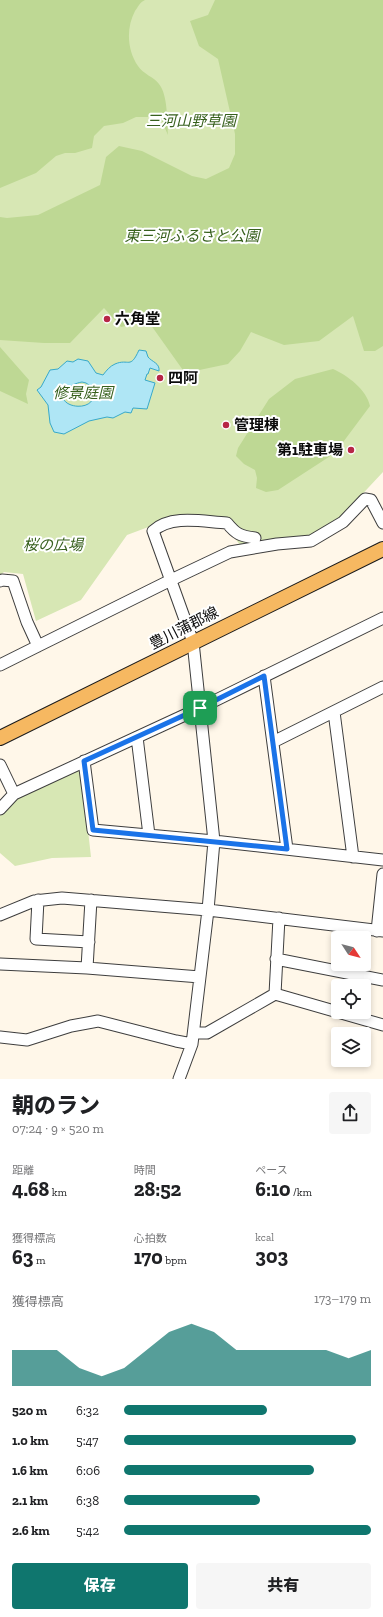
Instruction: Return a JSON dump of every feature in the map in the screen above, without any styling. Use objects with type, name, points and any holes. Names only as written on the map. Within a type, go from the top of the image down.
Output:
[{"type":"main road","name":"豊川蒲郡線","points":[[0,738],[383,549]]},
{"type":"street","points":[[0,665],[230,552],[277,544],[311,541],[343,522],[365,499],[370,500],[383,523]]},
{"type":"street","points":[[179,1079],[193,1039],[208,910],[214,841],[193,642],[153,531],[160,525],[179,520],[227,523],[234,532],[242,536],[255,538]]},
{"type":"street","points":[[0,581],[13,581],[27,622],[38,646]]},
{"type":"street","points":[[0,809],[14,794],[200,708],[383,618]]},
{"type":"street","points":[[264,676],[287,849]]},
{"type":"street","points":[[272,742],[383,687]]},
{"type":"street","points":[[334,712],[353,857]]},
{"type":"street","points":[[137,737],[149,835]]},
{"type":"street","points":[[84,761],[93,830],[214,841],[383,860]]},
{"type":"street","points":[[0,765],[14,794]]},
{"type":"street","points":[[0,915],[34,901],[62,898],[208,910],[380,931],[383,874]]},
{"type":"street","points":[[38,900],[36,939],[88,942]]},
{"type":"street","points":[[87,968],[91,900]]},
{"type":"street","points":[[275,994],[279,918]]},
{"type":"street","points":[[276,959],[383,980]]},
{"type":"street","points":[[0,964],[87,968],[200,976]]},
{"type":"street","points":[[0,1037],[27,1040],[71,1026],[98,1021],[176,1042],[193,1039],[207,1033],[275,994],[383,1025]]},
{"type":"green space","name":"東三河ふるさと公園","points":[[0,0],[383,0],[383,472],[340,518],[308,538],[241,546],[222,522],[175,517],[127,535],[81,600],[36,621],[23,574],[4,572],[0,575]]},
{"type":"green space","points":[[0,0],[145,0],[139,5],[132,18],[129,32],[130,46],[134,60],[138,66],[157,82],[162,89],[166,108],[168,135],[160,117],[136,117],[123,123],[104,126],[94,136],[92,148],[56,156],[36,173],[0,188]]},
{"type":"green space","points":[[215,0],[383,0],[383,346],[375,351],[364,351],[353,316],[319,341],[284,345],[251,332],[240,351],[228,364],[185,373],[148,321],[121,327],[104,308],[70,343],[0,340],[0,217],[7,218],[38,215],[100,185],[106,157],[119,146],[142,151],[192,176],[206,179],[229,168],[235,154],[235,134],[218,59],[199,46],[190,21],[208,15]]},
{"type":"green space","points":[[0,347],[29,380],[26,394],[28,404],[0,391]]},
{"type":"green space","points":[[333,369],[344,375],[361,389],[370,406],[335,453],[278,490],[266,492],[256,488],[257,478],[255,470],[244,464],[236,456],[238,448],[269,399],[295,379]]},
{"type":"green space","points":[[81,768],[91,857],[52,858],[15,866],[0,853],[0,816],[19,797]]},
{"type":"water","points":[[139,350],[146,351],[148,357],[157,364],[159,368],[159,371],[150,368],[145,380],[155,383],[147,409],[133,408],[131,413],[125,412],[113,418],[107,417],[89,421],[64,434],[54,432],[50,423],[48,405],[37,390],[41,387],[50,370],[58,369],[67,361],[73,362],[78,359],[88,361],[96,373],[103,375],[113,365],[120,362],[131,362]],"holes":[[[77,383],[86,383],[92,387],[94,396],[91,402],[78,406],[71,405],[66,402],[63,397],[67,389]]]},
{"type":"place","name":"六角堂","points":[[107,319]]},
{"type":"place","name":"四阿","points":[[160,378]]},
{"type":"place","name":"管理棟","points":[[226,425]]},
{"type":"place","name":"第1駐車場","points":[[351,450]]},
{"type":"route","points":[[264,676],[287,849],[93,830],[84,761],[200,708],[264,676]]},
{"type":"park label","name":"三河山野草園","points":[[191,121]]},
{"type":"park label","name":"修景庭園","points":[[83,393]]},
{"type":"park label","name":"桜の広場","points":[[53,545]]}]
